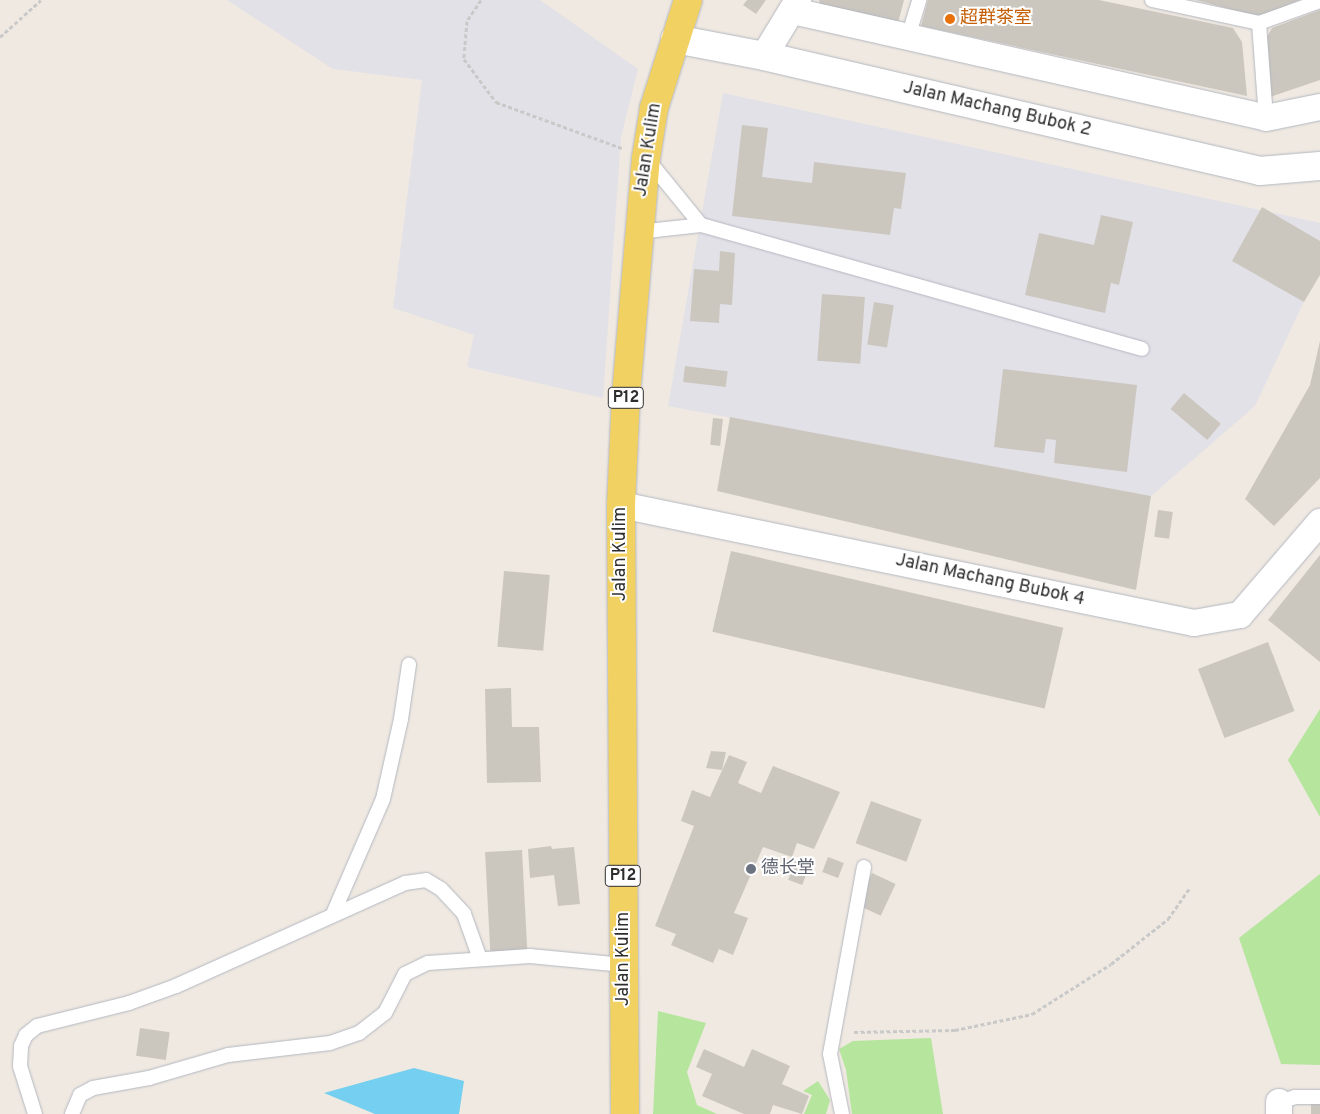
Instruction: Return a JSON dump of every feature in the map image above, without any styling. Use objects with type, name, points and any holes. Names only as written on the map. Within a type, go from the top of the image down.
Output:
[{"type":"main road","name":"Jalan Kulim","points":[[625,1114],[621,505],[638,232],[646,158],[654,108],[688,0]]},
{"type":"street","points":[[764,56],[796,5],[908,38],[1266,118],[1306,112],[1320,107]]},
{"type":"street","name":"Jalan Machang Bubok 2","points":[[675,39],[764,56],[1260,171],[1320,166]]},
{"type":"street","name":"Jalan Machang Bubok 4","points":[[621,505],[1194,623],[1240,615],[1320,522]]},
{"type":"lane","points":[[908,38],[919,0]]},
{"type":"lane","points":[[1152,0],[1259,23],[1320,1]]},
{"type":"lane","points":[[1259,23],[1266,118]]},
{"type":"lane","points":[[646,158],[701,225]]},
{"type":"lane","points":[[638,232],[701,225],[1142,349]]},
{"type":"lane","points":[[333,914],[383,799],[409,665]]},
{"type":"lane","points":[[842,1114],[830,1054],[864,867]]},
{"type":"lane","points":[[34,1114],[20,1066],[21,1046],[26,1035],[37,1026],[129,1003],[176,986],[405,883],[426,880],[441,889],[464,914],[480,960]]},
{"type":"lane","points":[[72,1114],[80,1095],[93,1088],[149,1078],[228,1055],[330,1043],[359,1033],[385,1013],[405,974],[428,963],[530,956],[624,965]]},
{"type":"lane","points":[[1279,1108],[1295,1097],[1320,1097]]},
{"type":"path","points":[[0,37],[41,0]]},
{"type":"path","points":[[482,0],[467,21],[464,59],[496,102],[646,158]]},
{"type":"path","points":[[834,1040],[859,1030],[955,1030],[1032,1014],[1111,964],[1168,919],[1190,888]]},
{"type":"shaded area","points":[[227,0],[540,0],[638,69],[621,137],[603,398],[467,367],[474,335],[393,308],[422,80],[333,69]]},
{"type":"shaded area","points":[[723,93],[1320,223],[1320,267],[1255,406],[1151,496],[668,406]]},
{"type":"green space","points":[[1320,709],[1320,817],[1288,760]]},
{"type":"green space","points":[[1320,874],[1320,1065],[1281,1064],[1239,938]]},
{"type":"green space","points":[[658,1011],[706,1023],[687,1072],[697,1105],[717,1114],[653,1114]]},
{"type":"green space","points":[[931,1038],[943,1114],[852,1114],[846,1070],[839,1049],[853,1041]]},
{"type":"green space","points":[[818,1081],[830,1100],[826,1114],[804,1114],[812,1095],[803,1091]]},
{"type":"water","points":[[414,1068],[464,1081],[459,1114],[375,1114],[324,1093]]},
{"type":"building","points":[[747,0],[766,0],[756,14],[743,5]]},
{"type":"building","points":[[819,0],[904,0],[898,23],[822,8]]},
{"type":"building","points":[[928,0],[1099,0],[1233,28],[1242,42],[1247,96],[921,26]]},
{"type":"building","points":[[1196,0],[1300,0],[1259,17]]},
{"type":"building","points":[[1320,10],[1320,80],[1270,97],[1265,40],[1272,28]]},
{"type":"building","points":[[742,125],[768,128],[762,177],[812,183],[814,162],[906,173],[901,209],[894,208],[890,235],[732,216]]},
{"type":"building","points":[[1262,207],[1320,241],[1320,275],[1304,302],[1232,261]]},
{"type":"building","points":[[1101,215],[1133,222],[1119,285],[1111,283],[1105,313],[1025,295],[1039,233],[1094,245]]},
{"type":"building","points":[[720,251],[735,253],[732,305],[720,304],[719,323],[690,321],[694,269],[719,271]]},
{"type":"building","points":[[822,294],[865,297],[860,364],[817,361]]},
{"type":"building","points":[[874,302],[894,305],[887,348],[867,344]]},
{"type":"building","points":[[1320,341],[1320,478],[1274,526],[1245,499],[1310,385]]},
{"type":"building","points":[[685,366],[728,371],[726,387],[683,382]]},
{"type":"building","points":[[1003,369],[1137,385],[1127,472],[1054,463],[1056,440],[1046,439],[1044,453],[994,447]]},
{"type":"building","points":[[1184,393],[1221,424],[1207,440],[1171,409]]},
{"type":"building","points":[[730,417],[1151,496],[1136,590],[717,491]]},
{"type":"building","points":[[713,418],[723,419],[720,446],[710,445]]},
{"type":"building","points":[[1158,510],[1173,512],[1169,539],[1154,537]]},
{"type":"building","points":[[731,551],[1063,628],[1045,709],[712,632]]},
{"type":"building","points":[[1320,555],[1320,662],[1268,620]]},
{"type":"building","points":[[504,571],[550,575],[543,651],[497,647]]},
{"type":"building","points":[[1268,642],[1295,711],[1225,738],[1198,669]]},
{"type":"building","points":[[511,688],[512,727],[539,727],[541,782],[487,783],[485,689]]},
{"type":"building","points":[[711,751],[726,752],[722,770],[706,768]]},
{"type":"building","points":[[729,755],[747,762],[738,783],[761,793],[773,766],[840,792],[814,849],[797,843],[792,857],[763,847],[734,913],[748,918],[733,955],[719,949],[713,963],[671,945],[676,934],[655,926],[694,826],[681,821],[692,790],[710,797]]},
{"type":"building","points":[[871,801],[922,819],[906,862],[856,843]]},
{"type":"building","points":[[551,846],[552,849],[574,847],[580,904],[558,906],[554,875],[530,878],[528,849]]},
{"type":"building","points":[[522,850],[527,950],[490,952],[485,852]]},
{"type":"building","points":[[828,857],[844,863],[838,878],[822,872]]},
{"type":"building","points":[[795,861],[809,866],[802,885],[788,880]]},
{"type":"building","points":[[872,873],[896,884],[881,916],[857,905]]},
{"type":"building","points":[[140,1028],[170,1032],[166,1060],[136,1056]]},
{"type":"building","points":[[704,1049],[744,1067],[752,1049],[790,1066],[782,1084],[809,1096],[802,1114],[773,1105],[770,1114],[744,1114],[702,1096],[712,1074],[696,1067]]},
{"type":"building","points":[[1311,1103],[1320,1103],[1320,1114],[1311,1114]]},
{"type":"place","name":"超群茶室","points":[[950,19]]},
{"type":"place","name":"德长堂","points":[[751,869]]}]
